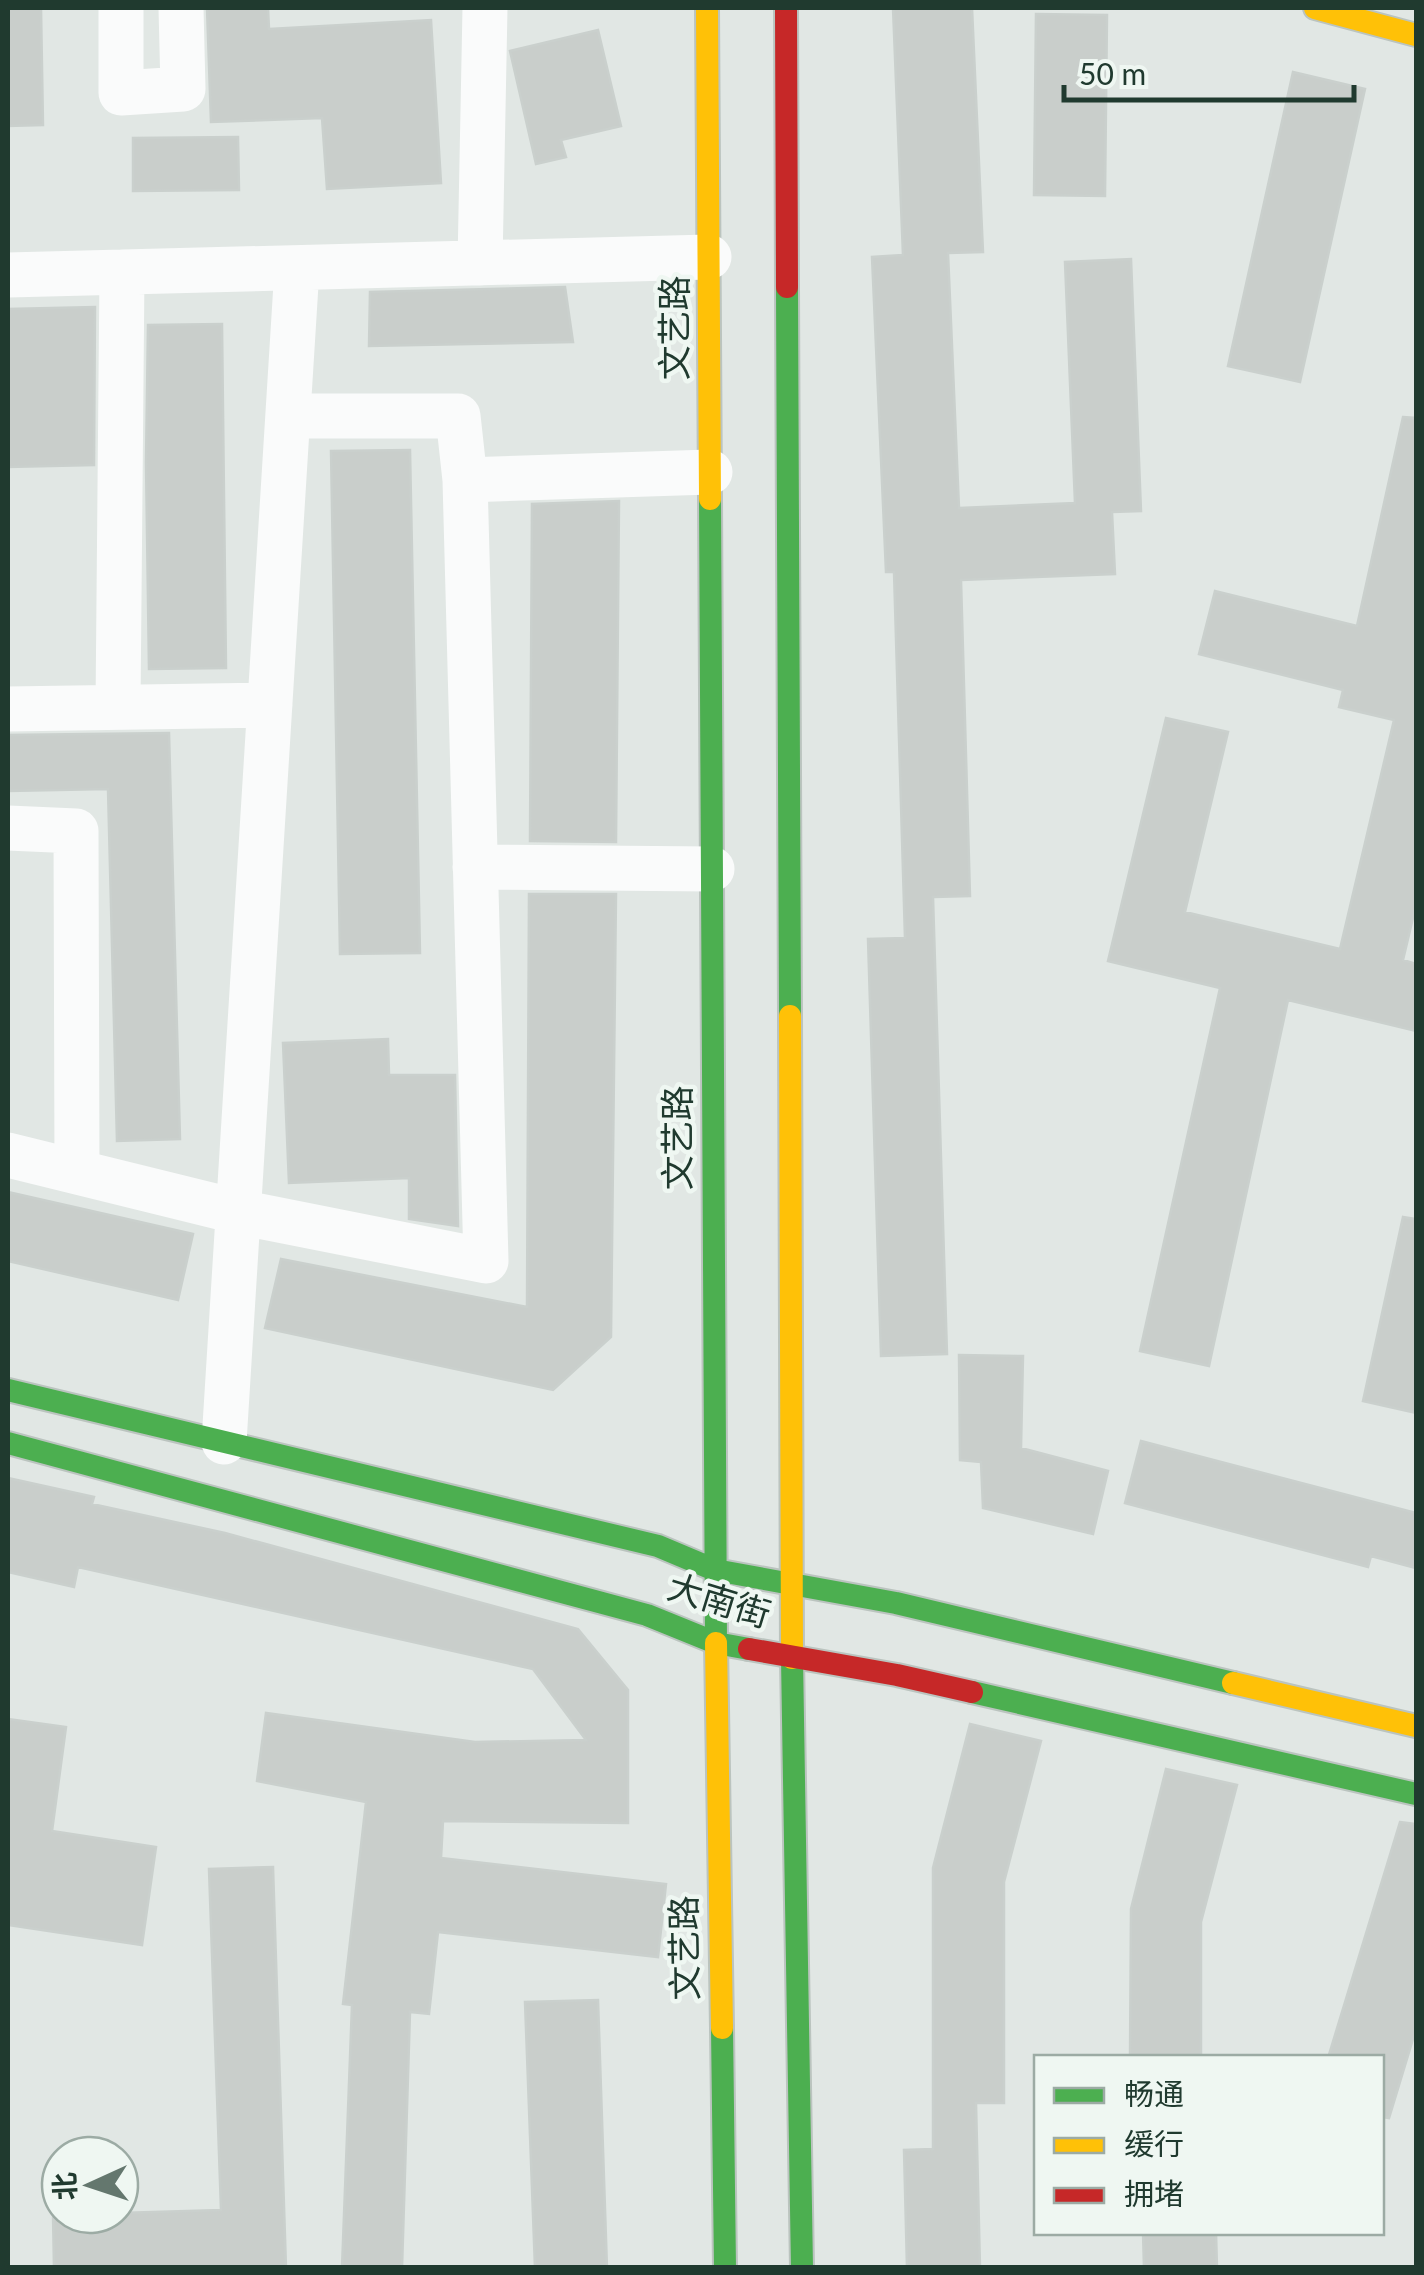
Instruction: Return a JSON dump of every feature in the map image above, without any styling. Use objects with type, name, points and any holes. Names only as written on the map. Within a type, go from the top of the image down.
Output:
[{"type":"main road","name":"文艺路","points":[[706,8],[715,1570],[725,2268]]},
{"type":"main road","points":[[786,8],[792,1658],[802,2268]]},
{"type":"main road","points":[[1315,8],[1416,36]]},
{"type":"main road","name":"大南街","points":[[8,1390],[658,1546],[715,1570],[896,1603],[1416,1726]]},
{"type":"main road","name":"大南街","points":[[8,1443],[647,1615],[716,1643],[898,1676],[1416,1794]]},
{"type":"street","points":[[121,8],[121,93],[183,90],[181,8]]},
{"type":"street","points":[[480,263],[486,8]]},
{"type":"street","points":[[8,276],[709,257]]},
{"type":"street","points":[[224,1442],[297,268]]},
{"type":"street","points":[[118,707],[122,272]]},
{"type":"street","points":[[8,1155],[238,1212],[486,1261],[465,480],[458,416],[288,416]]},
{"type":"street","points":[[465,480],[710,472]]},
{"type":"street","points":[[8,709],[270,705]]},
{"type":"street","points":[[8,828],[76,830],[78,1172]]},
{"type":"street","points":[[476,867],[712,869]]},
{"type":"building","points":[[8,8],[41,8],[43,125],[8,126]]},
{"type":"building","points":[[207,8],[268,8],[269,29],[431,20],[441,183],[327,189],[322,118],[211,122]]},
{"type":"building","points":[[893,8],[972,8],[983,252],[948,253],[959,508],[1075,503],[1065,262],[1131,259],[1141,511],[1112,512],[1115,574],[961,580],[970,896],[933,897],[947,1354],[881,1356],[868,939],[905,938],[894,572],[886,572],[872,257],[903,255]]},
{"type":"building","points":[[1036,14],[1107,15],[1105,196],[1034,195]]},
{"type":"building","points":[[598,30],[621,126],[561,140],[566,157],[536,164],[510,51]]},
{"type":"building","points":[[1293,72],[1365,89],[1300,382],[1228,366]]},
{"type":"building","points":[[238,137],[239,190],[133,191],[133,138]]},
{"type":"building","points":[[565,287],[573,342],[369,346],[370,292]]},
{"type":"building","points":[[95,307],[94,465],[8,467],[8,309]]},
{"type":"building","points":[[222,324],[226,668],[149,669],[148,325]]},
{"type":"building","points":[[1403,417],[1416,418],[1416,905],[1403,960],[1416,964],[1416,1031],[1288,1000],[1209,1366],[1140,1351],[1220,988],[1108,961],[1166,718],[1228,732],[1185,912],[1340,949],[1394,720],[1339,707],[1343,690],[1199,654],[1215,591],[1357,626]]},
{"type":"building","points":[[410,450],[420,953],[340,954],[331,451]]},
{"type":"building","points":[[619,501],[616,842],[530,841],[532,504]]},
{"type":"building","points":[[169,733],[180,1139],[117,1141],[108,789],[9,791],[8,735]]},
{"type":"building","points":[[529,894],[616,894],[611,1337],[553,1390],[265,1328],[281,1259],[527,1307]]},
{"type":"building","points":[[388,1039],[389,1075],[455,1075],[458,1226],[409,1219],[409,1178],[289,1183],[283,1043]]},
{"type":"building","points":[[8,1192],[193,1234],[178,1300],[8,1261]]},
{"type":"building","points":[[1403,1217],[1416,1219],[1416,1413],[1363,1401]]},
{"type":"building","points":[[959,1355],[1023,1356],[1021,1448],[1108,1471],[1093,1534],[983,1508],[981,1462],[960,1460]]},
{"type":"building","points":[[1141,1441],[1416,1513],[1416,1568],[1371,1556],[1368,1567],[1125,1503]]},
{"type":"building","points":[[8,1478],[94,1497],[92,1504],[225,1533],[578,1629],[628,1690],[628,1823],[443,1821],[441,1858],[666,1884],[658,1957],[438,1932],[429,2014],[410,2012],[402,2268],[342,2268],[352,2005],[343,2004],[366,1802],[257,1781],[266,1713],[475,1742],[586,1740],[533,1669],[78,1567],[74,1587],[8,1572]]},
{"type":"building","points":[[8,1719],[66,1727],[52,1831],[156,1847],[142,1945],[8,1925]]},
{"type":"building","points":[[970,1724],[1041,1741],[1004,1882],[1004,2103],[976,2103],[980,2268],[907,2268],[904,2150],[933,2149],[933,1868]]},
{"type":"building","points":[[1166,1769],[1237,1785],[1201,1922],[1201,2055],[1130,2055],[1131,1909]]},
{"type":"building","points":[[1400,1822],[1416,1824],[1416,2029],[1389,2118],[1384,2117],[1384,2055],[1329,2055]]},
{"type":"building","points":[[273,1867],[286,2268],[54,2268],[53,2235],[140,2235],[140,2212],[221,2210],[209,1869]]},
{"type":"building","points":[[598,2000],[607,2268],[535,2268],[525,2002]]},
{"type":"building","points":[[1143,2235],[1216,2235],[1217,2268],[1144,2268]]},
{"type":"traffic: fast","points":[[787,287],[790,1016]]},
{"type":"traffic: fast","points":[[710,499],[716,1643]]},
{"type":"traffic: fast","points":[[8,1390],[658,1546],[715,1570],[896,1603],[1233,1683]]},
{"type":"traffic: fast","points":[[8,1443],[647,1615],[716,1643],[749,1649]]},
{"type":"traffic: fast","points":[[792,1658],[802,2268]]},
{"type":"traffic: fast","points":[[972,1692],[1416,1794]]},
{"type":"traffic: fast","points":[[722,2028],[725,2268]]},
{"type":"traffic: slow","points":[[707,8],[710,499]]},
{"type":"traffic: slow","points":[[1315,8],[1416,35]]},
{"type":"traffic: slow","points":[[790,1016],[792,1658]]},
{"type":"traffic: slow","points":[[716,1643],[722,2028]]},
{"type":"traffic: slow","points":[[1233,1683],[1416,1726]]},
{"type":"traffic: jam","points":[[786,8],[787,287]]},
{"type":"traffic: jam","points":[[749,1649],[972,1692]]}]
